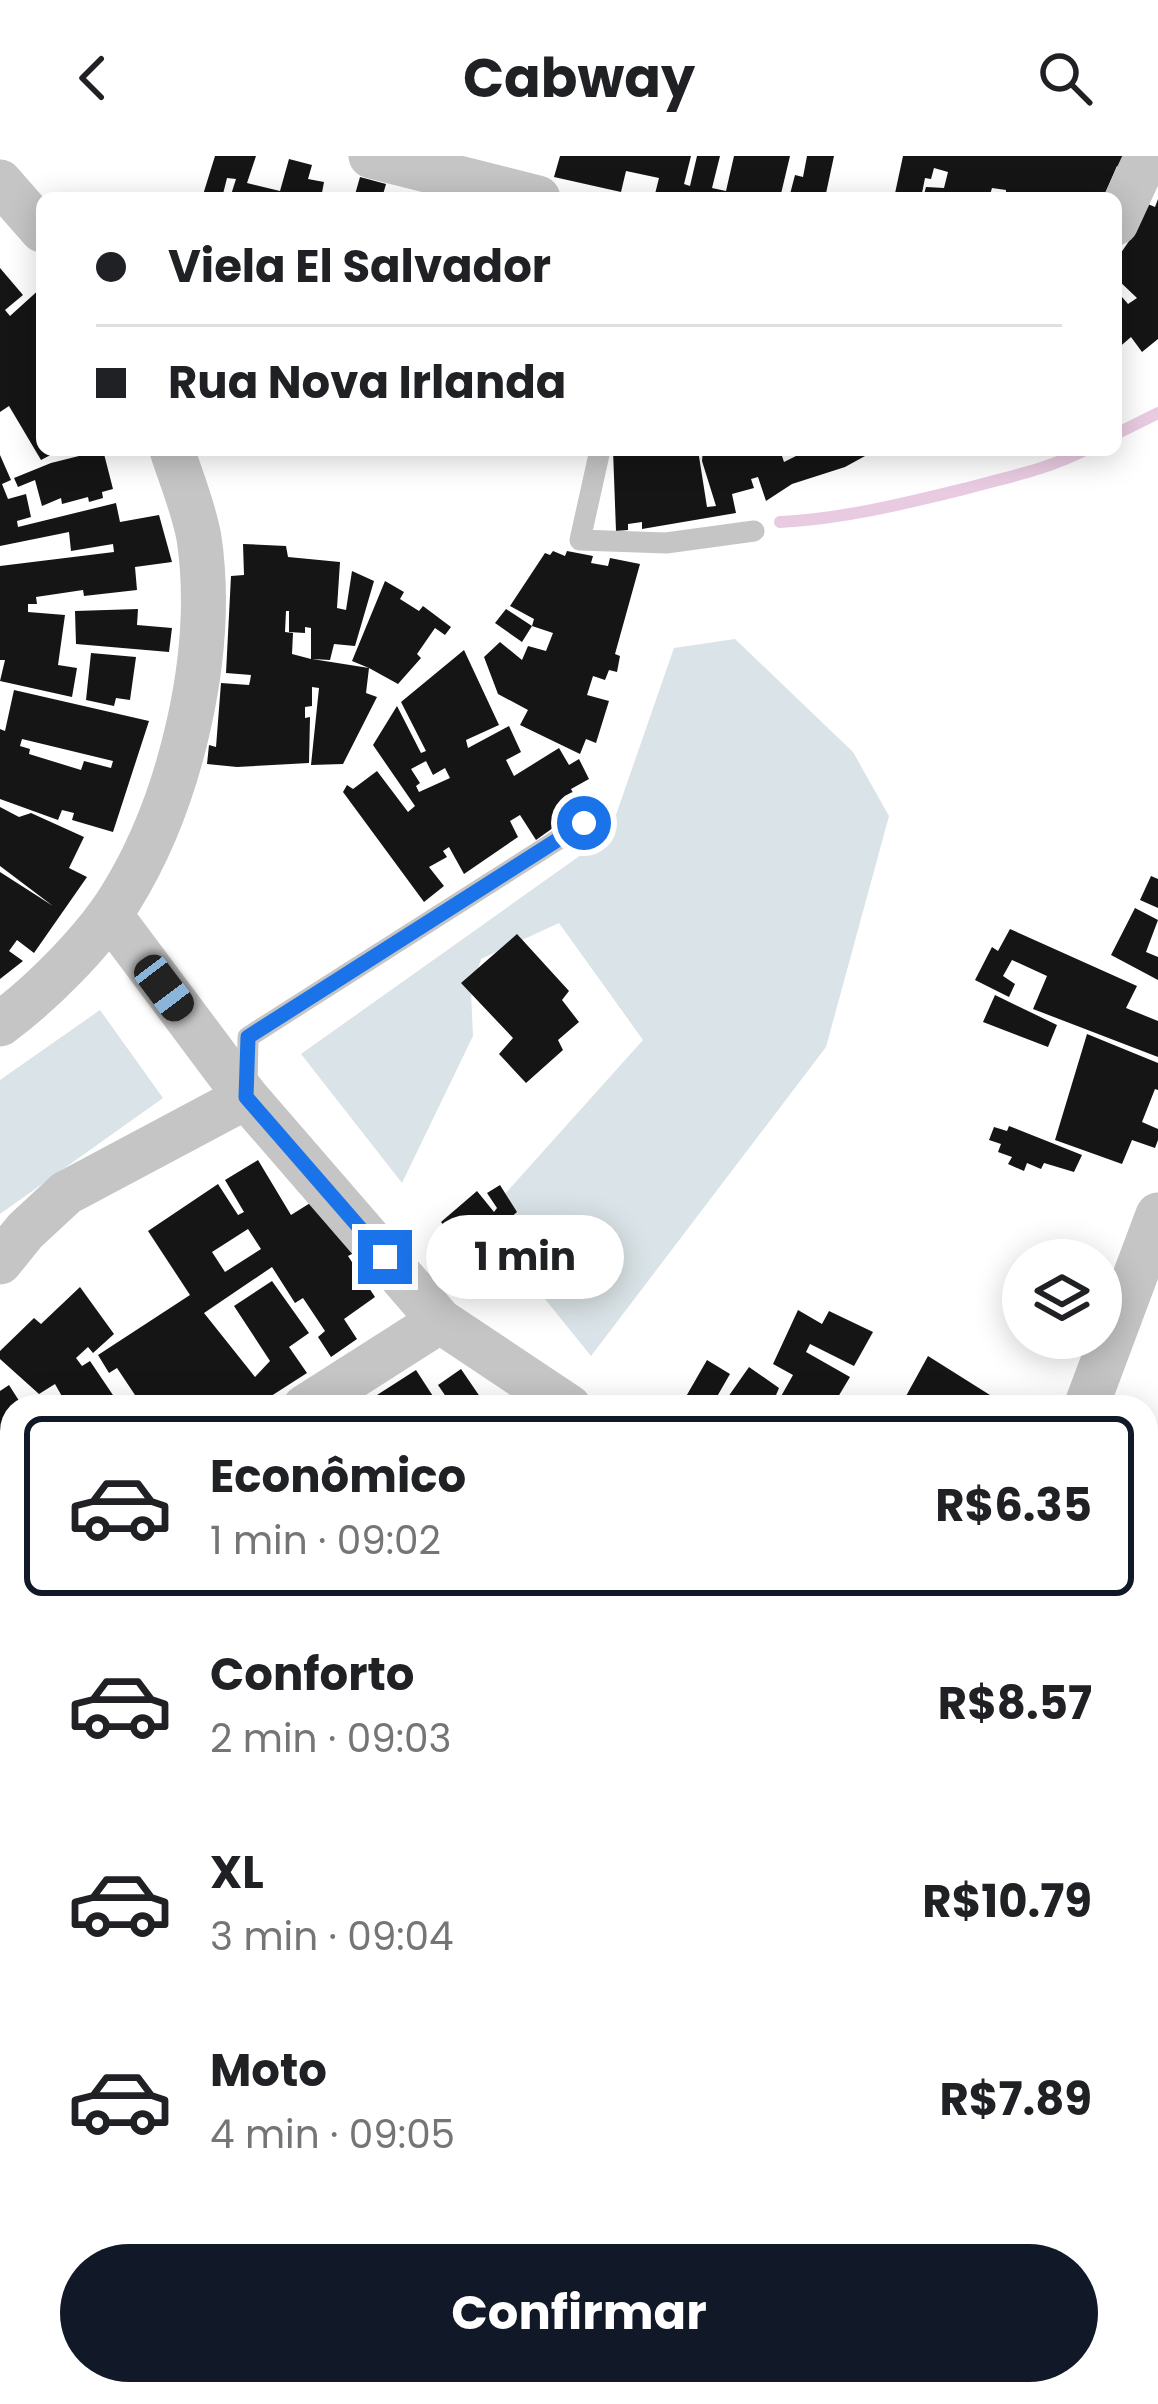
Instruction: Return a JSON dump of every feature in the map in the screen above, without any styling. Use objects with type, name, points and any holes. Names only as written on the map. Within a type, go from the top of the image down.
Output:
[{"type":"street","points":[[371,156],[514,192]]},
{"type":"street","points":[[1122,210],[1147,156]]},
{"type":"street","points":[[0,182],[36,223]]},
{"type":"street","points":[[0,1024],[47,983],[110,915],[146,852],[177,767],[194,699],[203,608],[199,536],[174,456]]},
{"type":"street","points":[[110,915],[246,1097],[440,1321],[550,1395]]},
{"type":"street","points":[[0,1262],[66,1193],[246,1097]]},
{"type":"street","points":[[1090,1395],[1158,1214]]},
{"type":"street","points":[[324,1395],[440,1321]]},
{"type":"lane","points":[[599,456],[580,540],[666,543],[754,531]]},
{"type":"lane","points":[[246,1097],[248,1037],[584,823]]},
{"type":"shaded area","points":[[735,639],[853,752],[889,816],[826,1047],[591,1356],[532,1283],[503,1196],[643,1040],[559,923],[481,959],[471,991],[473,1036],[402,1183],[301,1054],[609,835],[674,648]]},
{"type":"shaded area","points":[[100,1010],[163,1098],[0,1214],[0,1080]]},
{"type":"building","points":[[215,156],[256,156],[247,183],[280,191],[289,159],[312,165],[308,179],[324,182],[322,192],[232,192],[236,179],[227,178],[224,192],[204,192]]},
{"type":"building","points":[[560,156],[691,156],[684,184],[690,186],[697,156],[720,156],[712,188],[726,191],[734,156],[790,156],[781,192],[656,192],[659,178],[626,171],[621,192],[554,177]]},
{"type":"building","points":[[807,156],[834,156],[826,192],[791,192],[795,175],[803,177]]},
{"type":"building","points":[[903,156],[1131,156],[1126,170],[1117,166],[1106,192],[992,188],[991,192],[925,192],[926,187],[944,188],[948,172],[934,168],[931,179],[925,178],[922,192],[895,192]]},
{"type":"building","points":[[360,177],[386,184],[384,192],[356,192]]},
{"type":"building","points":[[1158,199],[1158,339],[1142,352],[1131,337],[1122,345],[1122,297],[1128,304],[1137,298],[1122,284],[1122,251],[1138,228],[1143,202],[1155,207]]},
{"type":"building","points":[[0,268],[23,295],[5,310],[10,316],[36,292],[36,452],[9,406],[0,412]]},
{"type":"building","points":[[0,455],[11,480],[2,484],[8,499],[26,494],[31,517],[17,521],[18,527],[116,503],[120,522],[159,515],[172,562],[135,567],[137,590],[84,596],[83,590],[36,597],[37,604],[28,604],[28,612],[65,615],[58,665],[77,668],[72,697],[0,681],[5,660],[0,660],[0,566],[114,552],[113,544],[71,551],[69,532],[0,546]]},
{"type":"building","points":[[105,456],[113,489],[89,502],[88,497],[62,504],[61,498],[42,506],[35,480],[18,487],[14,478],[51,463]]},
{"type":"building","points":[[613,456],[699,456],[707,507],[716,506],[702,456],[782,456],[784,462],[796,456],[865,456],[792,484],[766,501],[758,477],[751,479],[754,488],[732,494],[736,513],[642,529],[642,522],[628,524],[628,530],[616,531]]},
{"type":"building","points":[[243,544],[286,546],[288,557],[340,562],[337,608],[346,610],[352,571],[374,581],[355,646],[334,644],[330,660],[312,659],[369,668],[366,693],[377,697],[343,764],[311,765],[319,688],[312,687],[312,706],[305,707],[305,718],[310,717],[309,763],[207,764],[209,745],[216,747],[221,683],[249,685],[250,681],[251,675],[226,673],[231,576],[244,575]],"holes":[[[289,611],[289,632],[305,633],[305,627],[311,628],[311,659],[292,654],[293,633],[285,632]]]},
{"type":"building","points":[[545,553],[593,556],[591,563],[608,566],[610,558],[640,564],[615,654],[620,656],[617,672],[609,670],[605,680],[593,676],[587,695],[609,701],[596,743],[586,739],[580,754],[520,725],[528,710],[498,694],[484,657],[500,642],[522,660],[528,646],[546,651],[553,633],[532,626],[534,619],[510,606]]},
{"type":"building","points":[[385,581],[404,592],[400,599],[419,611],[423,606],[451,627],[445,635],[435,628],[417,654],[421,658],[398,684],[352,661]]},
{"type":"building","points":[[138,609],[137,625],[172,628],[169,652],[76,644],[75,611]]},
{"type":"building","points":[[506,609],[532,626],[522,642],[495,623]]},
{"type":"building","points":[[464,650],[499,725],[466,740],[468,748],[509,726],[521,752],[506,760],[514,776],[559,748],[569,765],[579,759],[589,779],[571,789],[581,808],[536,840],[520,815],[510,821],[518,837],[464,874],[449,847],[443,851],[447,857],[429,867],[444,886],[424,902],[343,792],[347,785],[353,789],[377,771],[408,812],[415,806],[373,745],[397,706],[421,753],[426,751],[401,702]],"holes":[[[426,761],[433,775],[445,768],[450,778],[419,792],[416,786],[420,783],[411,769]]]},
{"type":"building","points":[[91,653],[136,657],[130,700],[116,698],[114,706],[86,700]]},
{"type":"building","points":[[14,690],[149,721],[113,832],[72,820],[74,813],[62,810],[58,820],[0,799],[0,729],[5,731]],"holes":[[[22,739],[113,761],[111,768],[84,761],[81,770],[29,754],[30,749],[20,746]]]},
{"type":"building","points":[[0,807],[19,817],[31,813],[84,837],[69,868],[87,877],[34,953],[17,940],[9,951],[23,961],[0,979],[0,872],[53,906],[0,866]]},
{"type":"building","points":[[1151,876],[1158,879],[1158,908],[1140,900]]},
{"type":"building","points":[[1135,908],[1158,920],[1146,952],[1158,957],[1158,980],[1111,955]]},
{"type":"building","points":[[1010,929],[1137,986],[1126,1008],[1158,1021],[1158,1057],[1033,1009],[1047,976],[1012,960],[1003,976],[1015,984],[1009,997],[975,980],[992,947],[998,951]]},
{"type":"building","points":[[517,934],[569,991],[562,1000],[579,1022],[558,1040],[563,1050],[526,1083],[499,1054],[513,1038],[461,983]]},
{"type":"building","points":[[995,995],[1057,1025],[1048,1047],[983,1022]]},
{"type":"building","points":[[1087,1034],[1158,1063],[1158,1090],[1142,1122],[1158,1129],[1158,1140],[1155,1148],[1132,1140],[1122,1164],[1055,1140]]},
{"type":"building","points":[[1009,1126],[1082,1155],[1074,1172],[1044,1163],[1041,1169],[1027,1163],[1024,1171],[1008,1164],[1012,1157],[998,1152],[1001,1144],[989,1140],[994,1127],[1007,1131]]},
{"type":"building","points":[[258,1160],[291,1215],[315,1200],[358,1251],[348,1256],[375,1297],[344,1319],[357,1339],[331,1357],[318,1337],[325,1331],[303,1298],[295,1303],[272,1267],[204,1313],[255,1377],[270,1361],[234,1306],[272,1281],[309,1333],[289,1347],[307,1373],[273,1395],[135,1395],[117,1368],[109,1373],[98,1355],[190,1295],[148,1231],[218,1184],[238,1215],[244,1212],[225,1180]],"holes":[[[248,1229],[261,1249],[225,1272],[212,1252]]]},
{"type":"building","points":[[500,1185],[517,1212],[461,1260],[444,1243],[452,1235],[441,1222],[477,1191],[494,1212],[497,1208],[487,1193]]},
{"type":"building","points":[[80,1287],[114,1334],[93,1353],[88,1347],[76,1358],[82,1366],[90,1361],[113,1395],[61,1395],[55,1384],[39,1394],[0,1359],[0,1351],[34,1318],[41,1324]]},
{"type":"building","points":[[798,1310],[822,1324],[829,1311],[873,1332],[854,1366],[810,1344],[806,1352],[850,1377],[839,1395],[782,1395],[793,1375],[773,1364]]},
{"type":"building","points":[[928,1356],[990,1395],[907,1395]]},
{"type":"building","points":[[707,1360],[730,1374],[718,1395],[687,1395]]},
{"type":"building","points":[[749,1367],[779,1388],[776,1395],[729,1395]]},
{"type":"building","points":[[461,1369],[479,1395],[445,1395],[438,1385]]},
{"type":"building","points":[[416,1370],[432,1395],[377,1395]]},
{"type":"building","points":[[9,1385],[15,1395],[0,1395]]},
{"type":"waterway","points":[[1122,431],[1158,413]]},
{"type":"waterway","points":[[780,522],[922,499],[1071,456]]},
{"type":"route","points":[[385,1257],[246,1097],[248,1037],[584,823]]}]
